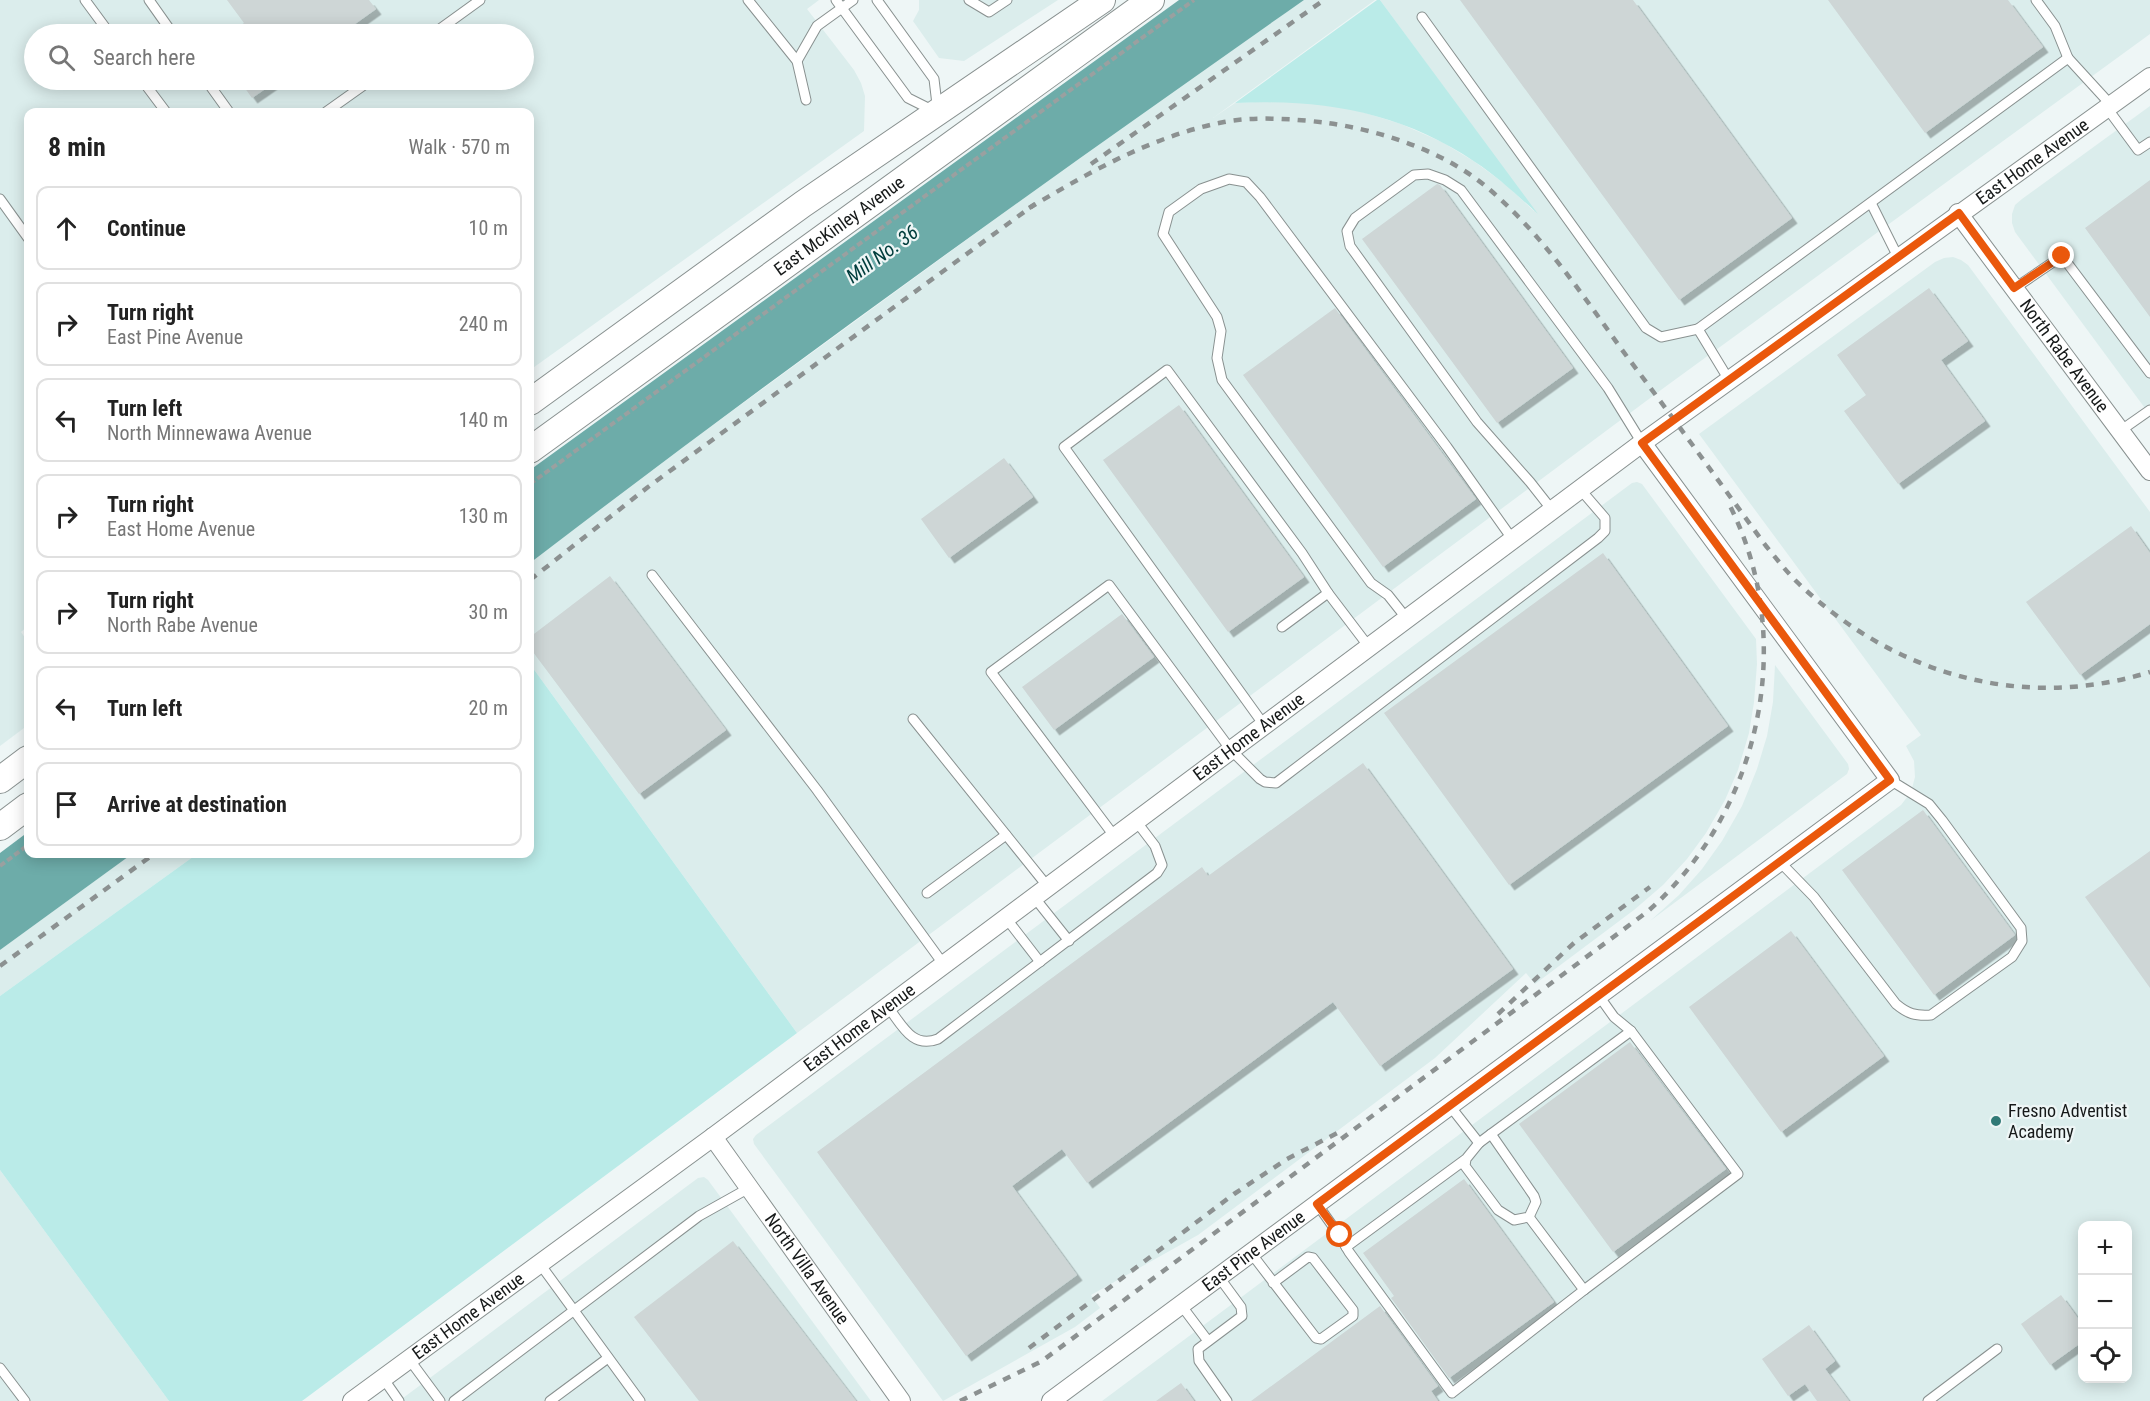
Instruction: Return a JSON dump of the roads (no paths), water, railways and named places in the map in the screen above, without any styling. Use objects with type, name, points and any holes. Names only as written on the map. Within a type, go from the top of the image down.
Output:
[{"type":"main road","name":"East McKinley Avenue","points":[[535,398],[804,204],[1102,0]]},
{"type":"main road","name":"East McKinley Avenue","points":[[534,447],[1151,0]]},
{"type":"main road","points":[[938,113],[957,141]]},
{"type":"main road","points":[[588,407],[584,388],[594,373],[712,290],[804,204]]},
{"type":"main road","points":[[534,416],[541,406],[535,398]]},
{"type":"main road","points":[[0,780],[24,762]]},
{"type":"main road","points":[[0,826],[24,809]]},
{"type":"street","name":"East Home Avenue","points":[[352,1401],[713,1137],[1642,443],[2150,77]]},
{"type":"street","name":"North Rabe Avenue","points":[[1959,213],[2150,471]]},
{"type":"street","points":[[1642,443],[1890,780]]},
{"type":"street","name":"East Pine Avenue","points":[[1051,1401],[1890,780]]},
{"type":"street","name":"North Villa Avenue","points":[[713,1137],[901,1401]]},
{"type":"lane","points":[[85,0],[103,24]]},
{"type":"lane","points":[[149,0],[167,24]]},
{"type":"lane","points":[[447,24],[480,0]]},
{"type":"lane","points":[[748,0],[797,61],[806,100]]},
{"type":"lane","points":[[797,61],[817,26],[839,4],[853,0]]},
{"type":"lane","points":[[877,0],[934,79],[938,113]]},
{"type":"lane","points":[[969,0],[989,12],[1007,0]]},
{"type":"lane","points":[[2036,0],[2055,26],[2068,58],[2109,106],[2138,150],[2150,142]]},
{"type":"lane","points":[[839,4],[908,98],[938,113]]},
{"type":"lane","points":[[1422,17],[1646,328],[1661,337],[1698,329],[2068,58]]},
{"type":"lane","points":[[150,90],[163,108]]},
{"type":"lane","points":[[213,90],[226,108]]},
{"type":"lane","points":[[332,108],[357,90]]},
{"type":"lane","points":[[1552,510],[1477,422],[1350,246],[1347,231],[1355,218],[1414,175],[1428,174],[1445,180],[1461,190],[1608,388],[1642,443]]},
{"type":"lane","points":[[1407,619],[1388,595],[1371,583],[1222,380],[1217,358],[1221,331],[1217,317],[1163,234],[1169,212],[1201,189],[1229,179],[1246,182],[1274,216],[1513,540]]},
{"type":"lane","points":[[0,200],[24,233]]},
{"type":"lane","points":[[1871,203],[1898,257]]},
{"type":"lane","points":[[2014,288],[2062,256],[2150,373]]},
{"type":"lane","points":[[1698,329],[1729,380]]},
{"type":"lane","points":[[1264,725],[1064,447],[1167,369],[1369,647]]},
{"type":"lane","points":[[2120,431],[2150,410]]},
{"type":"lane","points":[[1115,837],[992,672],[1109,585],[1231,750],[1265,782],[1272,783],[1281,780],[1598,538],[1605,531],[1605,518],[1580,489]]},
{"type":"lane","points":[[652,574],[817,790],[944,965]]},
{"type":"lane","points":[[1282,627],[1328,593]]},
{"type":"lane","points":[[913,719],[1006,835],[1069,941]]},
{"type":"lane","points":[[1780,862],[1821,906],[1896,1004],[1908,1014],[1931,1015],[2012,957],[2022,941],[2021,927],[1929,804],[1890,780]]},
{"type":"lane","points":[[888,1007],[910,1035],[929,1043],[938,1039],[1069,941],[1157,873],[1162,865],[1155,846],[1136,821]]},
{"type":"lane","points":[[927,893],[1006,835]]},
{"type":"lane","points":[[1006,918],[1040,962]]},
{"type":"lane","points":[[1317,1204],[1452,1393],[1738,1174],[1631,1031],[1614,1017],[1599,996]]},
{"type":"lane","points":[[1346,1247],[1466,1160],[1479,1143],[1631,1031]]},
{"type":"lane","points":[[1450,1106],[1479,1143]]},
{"type":"lane","points":[[1491,1134],[1534,1196],[1536,1202],[1529,1217]]},
{"type":"lane","points":[[1466,1160],[1465,1166],[1498,1210],[1514,1220],[1529,1217]]},
{"type":"lane","points":[[454,1401],[699,1216],[749,1188]]},
{"type":"lane","points":[[1529,1217],[1584,1290]]},
{"type":"lane","points":[[1251,1253],[1273,1283],[1316,1338],[1321,1339],[1353,1316],[1353,1310],[1313,1258],[1308,1257],[1273,1283]]},
{"type":"lane","points":[[540,1264],[640,1401]]},
{"type":"lane","points":[[1219,1277],[1241,1307],[1242,1316],[1198,1349],[1199,1361],[1227,1401]]},
{"type":"lane","points":[[1181,1305],[1208,1341]]},
{"type":"lane","points":[[1928,1401],[1997,1349]]},
{"type":"lane","points":[[550,1401],[608,1358]]},
{"type":"lane","points":[[409,1359],[440,1401]]},
{"type":"lane","points":[[0,1368],[25,1401]]},
{"type":"lane","points":[[383,1378],[399,1401]]},
{"type":"water","name":"Mill No. 36","points":[[1179,0],[1304,0],[914,277],[534,560],[534,467]]},
{"type":"water","points":[[24,835],[24,858],[126,858],[0,950],[0,853]]},
{"type":"railway","points":[[1091,164],[1324,0]]},
{"type":"railway","points":[[1029,208],[1122,157],[1172,136],[1224,122],[1276,119],[1328,123],[1370,131],[1413,145],[1434,154],[1472,176],[1489,189],[1528,227],[1580,291],[1766,546],[1796,581],[1833,613],[1874,640],[1916,661],[1961,676],[2007,685],[2054,688],[2102,683],[2150,672]]},
{"type":"railway","points":[[534,577],[648,487],[1035,204]]},
{"type":"railway","points":[[960,1401],[1042,1361],[1647,912],[1686,872],[1717,826],[1741,776],[1756,722],[1763,668],[1762,612],[1751,558],[1730,506]]},
{"type":"railway","points":[[0,966],[148,858]]},
{"type":"railway","points":[[1498,1014],[1574,943],[1650,887]]},
{"type":"railway","points":[[1029,1348],[1234,1194],[1287,1159],[1343,1130]]},
{"type":"place","name":"Fresno Adventist Academy","points":[[1996,1121]]}]
